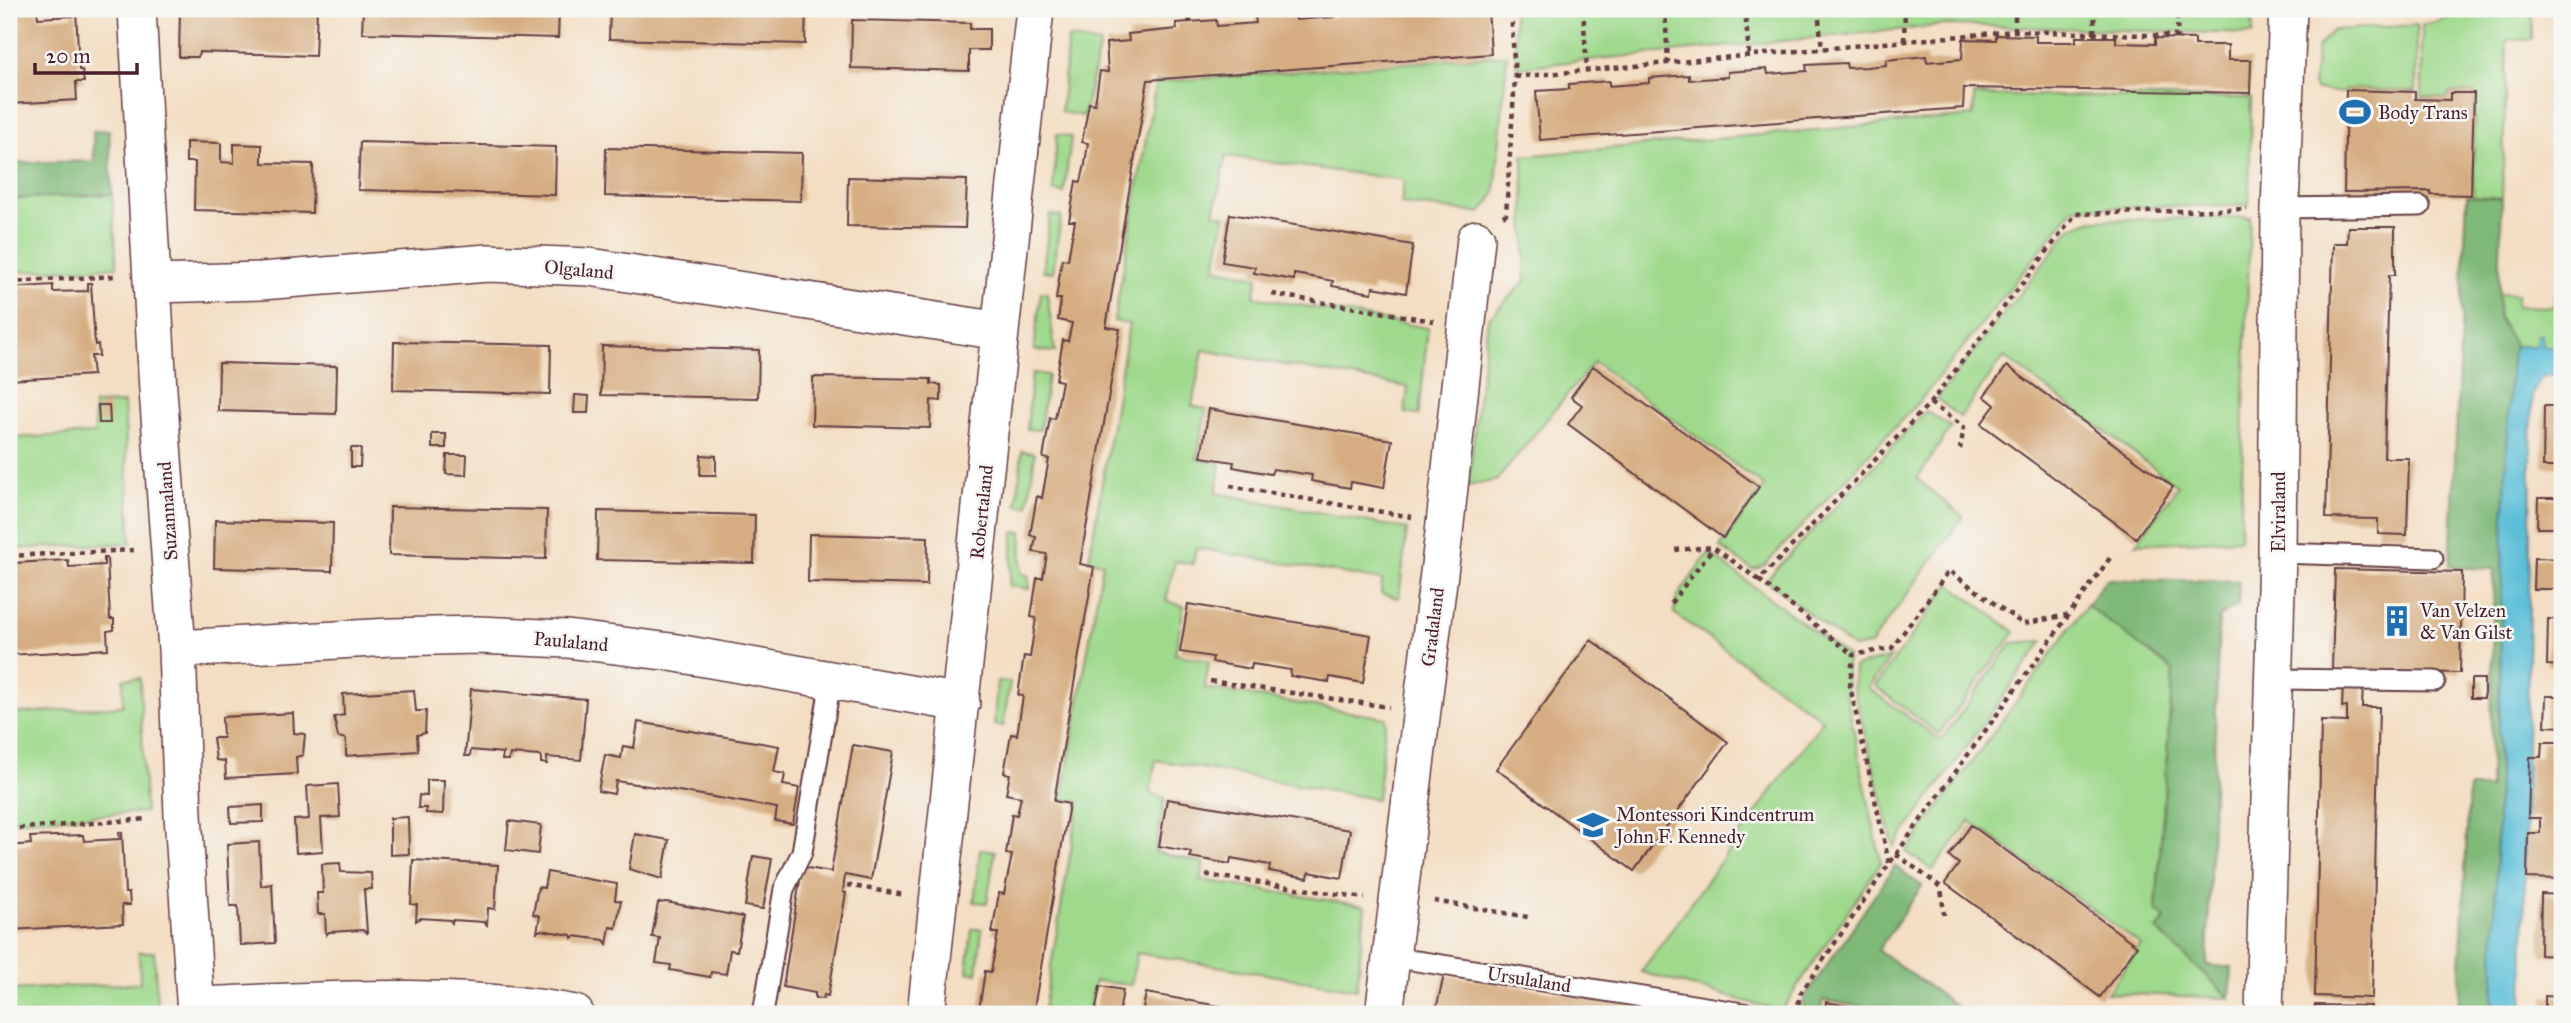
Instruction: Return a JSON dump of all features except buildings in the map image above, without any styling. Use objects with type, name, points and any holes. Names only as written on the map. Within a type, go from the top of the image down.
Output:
[{"type":"street","name":"Suzannaland","points":[[137,9],[177,649],[183,815],[196,1010]]},
{"type":"street","name":"Robertaland","points":[[926,1014],[1035,9]]},
{"type":"street","name":"Elviraland","points":[[2264,1014],[2277,553],[2280,208],[2288,9]]},
{"type":"street","name":"Gradaland","points":[[1384,1014],[1392,957],[1385,897],[1422,712],[1476,239]]},
{"type":"street","name":"Olgaland","points":[[153,279],[261,281],[488,263],[590,267],[1000,331]]},
{"type":"street","name":"Paulaland","points":[[177,649],[391,637],[478,635],[567,639],[671,652],[961,703]]},
{"type":"street","points":[[196,1010],[373,998],[481,1002],[575,1014]]},
{"type":"lane","points":[[2280,208],[2420,206]]},
{"type":"lane","points":[[2277,553],[2433,558]]},
{"type":"lane","points":[[2274,679],[2435,681]]},
{"type":"lane","points":[[763,1014],[784,889],[802,852],[831,680]]},
{"type":"lane","name":"Ursulaland","points":[[1392,957],[1749,1014]]},
{"type":"path","points":[[1188,9],[1190,23]]},
{"type":"path","points":[[1271,9],[1272,16]]},
{"type":"path","points":[[1476,239],[1506,214],[1515,77],[1511,9]]},
{"type":"path","points":[[1583,9],[1587,70]]},
{"type":"path","points":[[1665,9],[1668,63]]},
{"type":"path","points":[[1745,9],[1749,55]]},
{"type":"path","points":[[1818,9],[1822,48]]},
{"type":"path","points":[[1904,41],[1905,9]]},
{"type":"path","points":[[2015,9],[2015,31]]},
{"type":"path","points":[[2094,33],[2095,9]]},
{"type":"path","points":[[1515,77],[2015,31],[2177,36],[2178,9]]},
{"type":"path","points":[[1759,580],[1930,403],[2076,214],[2280,208]]},
{"type":"path","points":[[9,282],[153,279]]},
{"type":"path","points":[[1272,294],[1466,327]]},
{"type":"path","points":[[1930,403],[1964,427],[1959,449]]},
{"type":"path","points":[[1230,486],[1445,522]]},
{"type":"path","points":[[1671,603],[1713,547]]},
{"type":"path","points":[[1675,550],[1713,547],[1853,655],[1892,648],[1949,570],[2023,624],[2068,615]]},
{"type":"path","points":[[9,556],[169,548]]},
{"type":"path","points":[[1797,1014],[1800,994],[1889,864],[2110,558]]},
{"type":"path","points":[[1853,655],[1850,686],[1889,864]]},
{"type":"path","points":[[1210,681],[1422,712]]},
{"type":"path","points":[[9,829],[152,819]]},
{"type":"path","points":[[1896,854],[1941,887],[1944,915]]},
{"type":"path","points":[[1206,875],[1528,917]]},
{"type":"path","points":[[847,886],[939,900]]},
{"type":"green space","points":[[1513,9],[2231,9],[2252,17],[2253,34],[1947,25],[1517,67]]},
{"type":"green space","points":[[2488,9],[2532,9],[2532,40],[2507,40],[2502,198],[2473,196],[2475,93],[2449,92],[2448,99],[2422,97],[2422,25]]},
{"type":"green space","points":[[2417,25],[2416,91],[2345,89],[2345,93],[2316,90],[2313,85],[2317,48],[2333,30]]},
{"type":"green space","points":[[1068,38],[1100,44],[1083,116],[1061,112]]},
{"type":"green space","points":[[1507,55],[1495,194],[1481,213],[1401,204],[1404,180],[1226,156],[1214,213],[1225,216],[1215,268],[1258,277],[1254,297],[1428,328],[1419,415],[1405,413],[1408,387],[1203,350],[1192,406],[1206,409],[1197,459],[1221,463],[1216,493],[1407,529],[1399,598],[1381,594],[1382,580],[1196,548],[1193,564],[1175,561],[1166,601],[1184,606],[1175,654],[1209,661],[1205,688],[1386,718],[1377,799],[1156,760],[1150,794],[1165,797],[1155,852],[1204,863],[1201,880],[1365,906],[1357,989],[1137,953],[1131,985],[1095,981],[1088,1014],[1043,1014],[1079,802],[1062,799],[1103,563],[1089,560],[1129,324],[1114,321],[1156,82]]},
{"type":"green space","points":[[1974,95],[2251,98],[2249,205],[2074,208],[1923,397],[1765,565],[1753,570],[1720,547],[1764,486],[1594,362],[1497,480],[1468,486],[1488,319],[1526,280],[1523,156],[1973,116]]},
{"type":"green space","points":[[109,130],[112,194],[9,199],[9,163],[94,161],[93,131]]},
{"type":"green space","points":[[1057,134],[1071,137],[1064,193],[1053,191]]},
{"type":"green space","points":[[112,194],[117,267],[9,272],[9,199]]},
{"type":"green space","points":[[2467,196],[2502,198],[2498,317],[2515,346],[2511,359],[2503,540],[2493,1014],[2458,1014],[2469,788],[2490,788],[2494,569],[2450,567]]},
{"type":"green space","points":[[1050,215],[1061,216],[1053,272],[1043,271]]},
{"type":"green space","points":[[2250,217],[2240,539],[2136,544],[2178,486],[2004,357],[1960,417],[1937,399],[2071,228],[2093,220]]},
{"type":"green space","points":[[1041,292],[1047,293],[1055,352],[1034,350]]},
{"type":"green space","points":[[2498,293],[2517,294],[2517,306],[2554,307],[2554,294],[2562,294],[2562,347],[2542,347],[2542,336],[2536,346],[2515,346],[2498,317]]},
{"type":"green space","points":[[1032,373],[1048,375],[1040,430],[1027,429]]},
{"type":"green space","points":[[124,403],[131,543],[9,549],[9,438],[95,434],[94,404]]},
{"type":"green space","points":[[1926,411],[1951,427],[1917,479],[1963,517],[1870,645],[1853,648],[1766,580]]},
{"type":"green space","points":[[1022,451],[1035,453],[1028,506],[1017,505]]},
{"type":"green space","points":[[1014,532],[1022,532],[1021,573],[1029,576],[1029,589],[1009,586]]},
{"type":"green space","points":[[1709,553],[1847,656],[1846,694],[1881,862],[1781,1011],[1641,972],[1823,720],[1674,613],[1677,597]]},
{"type":"green space","points":[[2106,579],[2239,581],[2238,605],[2219,617],[2207,965],[2232,968],[2230,998],[2157,930],[2165,919],[2156,910],[2173,671],[2087,605]]},
{"type":"green space","points":[[1950,584],[2015,632],[1939,734],[1875,686]]},
{"type":"green space","points":[[2087,605],[2173,670],[2156,910],[2165,919],[2157,930],[2230,998],[2107,993],[2141,945],[1970,821],[1933,870],[1906,852]]},
{"type":"green space","points":[[2043,641],[1894,847],[1853,687],[1854,667],[1891,657],[1868,688],[1941,740],[2012,643]]},
{"type":"green space","points":[[140,678],[145,812],[9,821],[9,714],[123,706],[123,679]]},
{"type":"green space","points":[[997,681],[1010,682],[1003,726],[994,725]]},
{"type":"green space","points":[[980,849],[995,851],[987,903],[974,902]]},
{"type":"green space","points":[[1895,866],[1922,886],[1878,950],[1967,1014],[1902,1014],[1823,1000],[1820,1014],[1801,1011],[1805,997]]},
{"type":"green space","points":[[972,929],[982,929],[977,973],[967,972]]},
{"type":"green space","points":[[139,952],[154,952],[158,1014],[9,1014],[9,990],[140,983]]},
{"type":"water","points":[[2537,335],[2542,335],[2543,347],[2562,347],[2562,372],[2541,377],[2532,395],[2523,1014],[2493,1014],[2503,540],[2511,359],[2515,346],[2536,346]]},
{"type":"place","name":"Body Trans","points":[[2355,112]]},
{"type":"place","name":"Van Velzen & Van Gilst","points":[[2397,621]]},
{"type":"place","name":"Montessori Kindcentrum John F. Kennedy","points":[[1593,825]]}]
